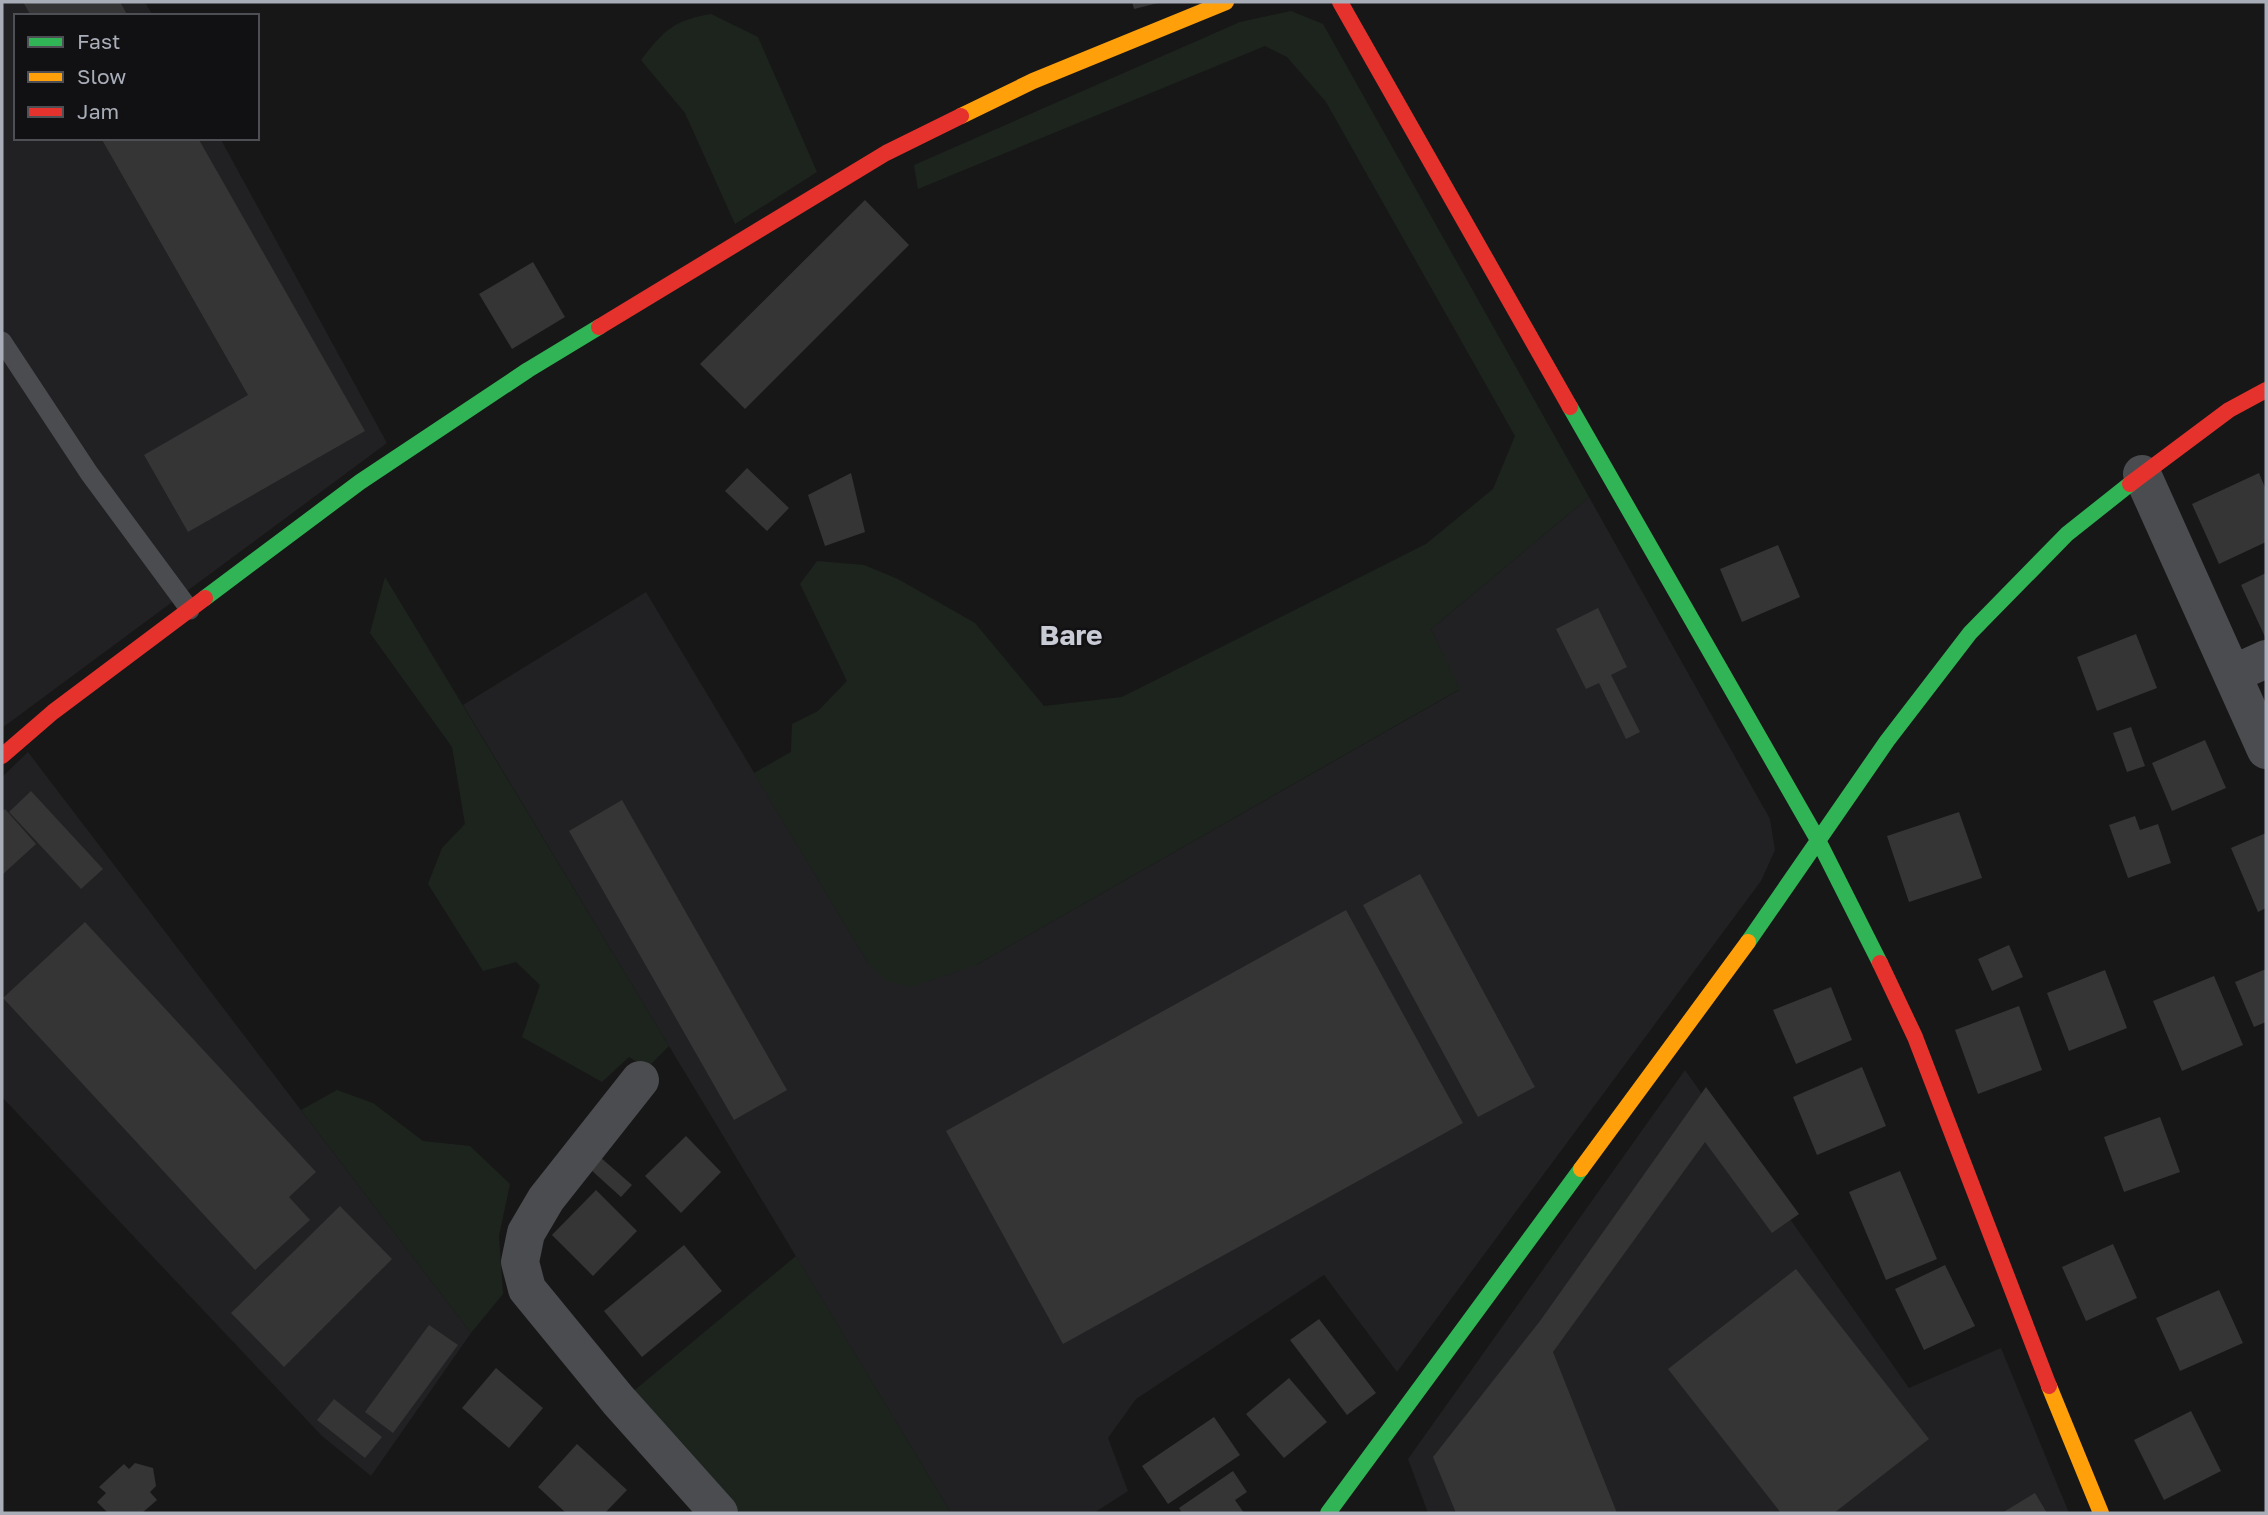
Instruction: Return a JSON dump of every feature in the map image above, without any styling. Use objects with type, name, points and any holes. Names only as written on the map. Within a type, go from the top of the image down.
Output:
[{"type":"street","points":[[2,756],[53,712],[360,482],[528,370],[886,153],[1033,81],[1226,2]]},
{"type":"street","points":[[1340,2],[1818,840],[1915,1037],[2044,1374],[2101,1513]]},
{"type":"street","points":[[1328,1513],[1775,905],[1887,741],[1970,633],[2067,534],[2141,474],[2229,410],[2266,390]]},
{"type":"street","points":[[2141,474],[2249,666],[2266,750]]},
{"type":"street","points":[[640,1080],[545,1199],[526,1233],[520,1262],[527,1289],[618,1400],[719,1513]]},
{"type":"lane","points":[[2,341],[89,473],[190,610]]},
{"type":"shaded area","points":[[2,2],[145,2],[152,14],[14,14],[14,140],[221,140],[387,443],[2,728]]},
{"type":"shaded area","points":[[1291,11],[1323,24],[1589,497],[1431,629],[1460,689],[976,965],[911,987],[887,981],[868,963],[754,773],[791,752],[792,724],[818,711],[847,681],[800,584],[817,561],[864,565],[898,579],[975,623],[1044,706],[1122,697],[1426,544],[1493,489],[1515,436],[1326,102],[1287,57],[1265,46],[918,189],[914,165],[1240,22]]},
{"type":"shaded area","points":[[711,14],[758,37],[817,172],[735,224],[685,113],[641,60],[670,28]]},
{"type":"shaded area","points":[[1589,497],[1770,819],[1775,850],[1761,881],[1397,1372],[1324,1275],[1136,1399],[1108,1438],[1128,1491],[1094,1513],[951,1513],[463,705],[646,592],[868,963],[976,965],[1459,690],[1431,629]]},
{"type":"shaded area","points":[[385,577],[669,1046],[647,1068],[629,1057],[602,1082],[522,1037],[540,985],[516,962],[483,971],[428,884],[442,848],[465,824],[452,747],[370,633]]},
{"type":"shaded area","points":[[28,752],[471,1333],[371,1476],[322,1436],[2,1097],[2,777]]},
{"type":"shaded area","points":[[1685,1070],[1909,1388],[2001,1348],[2069,1513],[1428,1513],[1408,1459]]},
{"type":"shaded area","points":[[337,1090],[373,1103],[423,1141],[470,1146],[510,1184],[499,1236],[503,1294],[471,1333],[301,1110]]},
{"type":"shaded area","points":[[796,1256],[951,1513],[740,1513],[630,1394]]},
{"type":"building","points":[[23,2],[120,2],[127,14],[30,14]]},
{"type":"building","points":[[1132,2],[1158,2],[1158,3],[1134,9]]},
{"type":"building","points":[[102,140],[199,140],[365,431],[188,532],[144,455],[248,395]]},
{"type":"building","points":[[865,200],[909,245],[745,409],[700,364]]},
{"type":"building","points":[[533,262],[565,317],[512,349],[479,294]]},
{"type":"building","points":[[747,468],[789,508],[767,531],[725,491]]},
{"type":"building","points":[[851,473],[865,532],[825,546],[808,495]]},
{"type":"building","points":[[2259,473],[2266,490],[2266,542],[2219,564],[2192,504]]},
{"type":"building","points":[[1778,545],[1800,597],[1742,622],[1720,569]]},
{"type":"building","points":[[2266,573],[2266,639],[2241,585]]},
{"type":"building","points":[[1598,608],[1627,667],[1611,675],[1640,732],[1626,739],[1599,683],[1586,689],[1556,629]]},
{"type":"building","points":[[2136,634],[2157,688],[2097,711],[2077,657]]},
{"type":"building","points":[[2131,727],[2145,766],[2127,772],[2113,733]]},
{"type":"building","points":[[2205,740],[2226,788],[2172,811],[2152,763]]},
{"type":"building","points":[[31,791],[103,869],[81,889],[9,812]]},
{"type":"building","points":[[622,800],[787,1090],[734,1120],[569,831]]},
{"type":"building","points":[[5,809],[36,844],[2,875],[2,812]]},
{"type":"building","points":[[1959,812],[1982,878],[1909,902],[1887,836]]},
{"type":"building","points":[[2135,816],[2140,830],[2158,824],[2171,863],[2128,878],[2109,825]]},
{"type":"building","points":[[2266,833],[2266,908],[2258,912],[2231,848]]},
{"type":"building","points":[[1420,874],[1535,1087],[1478,1117],[1363,905]]},
{"type":"building","points":[[1346,910],[1463,1123],[1063,1344],[946,1131]]},
{"type":"building","points":[[85,922],[316,1172],[289,1197],[310,1220],[255,1270],[3,998]]},
{"type":"building","points":[[2009,945],[2023,977],[1992,991],[1978,959]]},
{"type":"building","points":[[2266,969],[2266,1022],[2254,1027],[2235,982]]},
{"type":"building","points":[[2105,970],[2127,1028],[2069,1051],[2047,993]]},
{"type":"building","points":[[2214,976],[2243,1045],[2182,1071],[2153,1001]]},
{"type":"building","points":[[1831,987],[1852,1040],[1796,1064],[1773,1010]]},
{"type":"building","points":[[2019,1006],[2042,1070],[1978,1094],[1955,1030]]},
{"type":"building","points":[[1862,1067],[1886,1126],[1817,1155],[1793,1097]]},
{"type":"building","points":[[1706,1087],[1799,1214],[1772,1233],[1705,1142],[1553,1352],[1617,1513],[1456,1513],[1433,1457],[1540,1321]]},
{"type":"building","points":[[2160,1117],[2180,1172],[2124,1192],[2104,1137]]},
{"type":"building","points":[[686,1136],[721,1172],[681,1213],[645,1176]]},
{"type":"building","points":[[600,1157],[632,1185],[621,1197],[590,1169]]},
{"type":"building","points":[[1900,1171],[1937,1259],[1886,1280],[1849,1192]]},
{"type":"building","points":[[596,1190],[637,1231],[593,1276],[552,1235]]},
{"type":"building","points":[[340,1206],[392,1259],[284,1367],[231,1313]]},
{"type":"building","points":[[2113,1244],[2137,1298],[2086,1321],[2062,1267]]},
{"type":"building","points":[[684,1245],[722,1291],[642,1357],[604,1311]]},
{"type":"building","points":[[1945,1265],[1975,1326],[1924,1350],[1895,1289]]},
{"type":"building","points":[[1796,1269],[1929,1439],[1834,1513],[1781,1513],[1668,1369]]},
{"type":"building","points":[[2219,1290],[2243,1343],[2180,1371],[2156,1318]]},
{"type":"building","points":[[1319,1319],[1376,1393],[1347,1415],[1290,1340]]},
{"type":"building","points":[[429,1325],[458,1345],[393,1433],[365,1412]]},
{"type":"building","points":[[496,1368],[543,1408],[509,1448],[462,1408]]},
{"type":"building","points":[[1289,1378],[1327,1422],[1284,1458],[1246,1414]]},
{"type":"building","points":[[334,1399],[382,1437],[365,1458],[317,1420]]},
{"type":"building","points":[[2191,1411],[2221,1471],[2164,1500],[2134,1440]]},
{"type":"building","points":[[1214,1417],[1240,1455],[1168,1504],[1142,1466]]},
{"type":"building","points":[[577,1444],[627,1490],[605,1513],[566,1513],[538,1487]]},
{"type":"building","points":[[135,1463],[153,1468],[156,1486],[150,1492],[157,1500],[142,1513],[108,1513],[97,1502],[106,1493],[99,1487],[124,1464],[129,1469]]},
{"type":"building","points":[[1233,1471],[1247,1492],[1235,1500],[1244,1513],[1182,1513],[1179,1508]]},
{"type":"building","points":[[2035,1493],[2047,1513],[2002,1513]]},
{"type":"traffic: fast","points":[[205,598],[360,482],[528,370],[599,327]]},
{"type":"traffic: fast","points":[[1570,407],[1818,840],[1880,963]]},
{"type":"traffic: fast","points":[[1748,942],[1887,741],[1970,633],[2067,534],[2130,484]]},
{"type":"traffic: fast","points":[[1328,1513],[1581,1169]]},
{"type":"traffic: slow","points":[[961,116],[1033,81],[1226,2]]},
{"type":"traffic: slow","points":[[1581,1169],[1748,942]]},
{"type":"traffic: slow","points":[[2049,1386],[2101,1513]]},
{"type":"traffic: jam","points":[[1340,2],[1570,407]]},
{"type":"traffic: jam","points":[[599,327],[886,153],[961,116]]},
{"type":"traffic: jam","points":[[2130,484],[2229,410],[2266,390]]},
{"type":"traffic: jam","points":[[2,756],[53,712],[205,598]]},
{"type":"traffic: jam","points":[[1880,963],[1915,1037],[2049,1386]]},
{"type":"district","name":"Bare","points":[[1071,634]]}]
